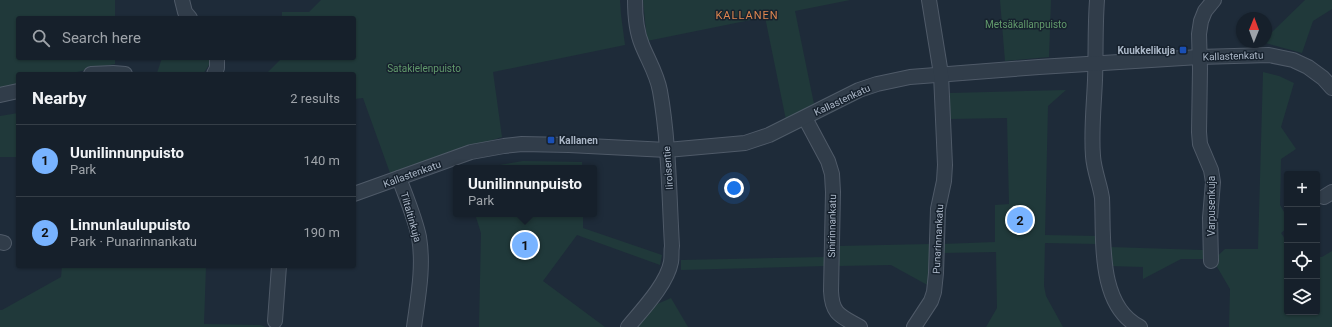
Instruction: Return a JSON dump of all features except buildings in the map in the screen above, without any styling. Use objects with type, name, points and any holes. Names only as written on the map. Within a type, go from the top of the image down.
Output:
[{"type":"street","points":[[182,0],[185,12],[188,16]]},
{"type":"street","name":"Iiroisentie","points":[[628,327],[650,300],[666,275],[671,262],[672,246],[667,150],[657,77],[637,29],[634,13],[635,0]]},
{"type":"street","name":"Punarinnankatu","points":[[914,327],[931,301],[936,282],[938,209],[944,181],[945,165],[941,74],[929,0]]},
{"type":"street","points":[[1097,0],[1095,24],[1093,152],[1102,198],[1104,263],[1112,294],[1119,308],[1126,317],[1140,327]]},
{"type":"street","name":"Varpusenkuja","points":[[1211,261],[1210,218],[1213,182],[1211,170],[1200,144],[1199,34],[1205,11],[1214,0]]},
{"type":"street","name":"Kallastenkatu","points":[[356,193],[471,152],[504,146],[522,144],[569,145],[667,150],[745,143],[769,135],[839,100],[877,84],[910,77],[1199,56],[1269,55],[1293,60],[1329,79]]},
{"type":"street","points":[[215,72],[217,68],[217,60]]},
{"type":"street","points":[[0,95],[16,91]]},
{"type":"street","name":"Sinirinnankatu","points":[[805,118],[828,161],[832,174],[831,291],[833,307],[842,317],[860,327]]},
{"type":"street","name":"Tiltaltinkuja","points":[[399,178],[415,223],[420,249],[420,280],[414,327]]},
{"type":"street","points":[[275,321],[279,268]]},
{"type":"green space","points":[[0,0],[115,0],[115,16],[16,16],[16,60],[115,60],[115,64],[77,72],[16,72],[16,84],[0,88]]},
{"type":"green space","name":"Satakielenpuisto","points":[[321,0],[620,0],[625,45],[493,72],[502,137],[390,173],[363,98],[356,99],[356,72],[268,72],[280,60],[356,60],[356,16],[282,16],[282,12],[309,12]]},
{"type":"green space","points":[[643,0],[850,0],[795,11],[814,104],[786,120],[765,17],[647,41]]},
{"type":"green space","name":"Metsäkallanpuisto","points":[[1000,0],[1051,0],[1049,57],[1005,61]]},
{"type":"green space","points":[[1305,0],[1332,0],[1332,9],[1313,21],[1302,53],[1272,45],[1272,32]]},
{"type":"green space","points":[[161,60],[209,60],[209,65],[204,72],[157,72]]},
{"type":"green space","points":[[1263,72],[1279,76],[1294,83],[1281,127],[1296,149],[1281,159],[1280,205],[1284,212],[1284,230],[1281,233],[1284,238],[1284,315],[1320,315],[1320,257],[1332,251],[1332,327],[1229,327],[1230,289],[1213,260],[1225,249],[1258,249]]},
{"type":"green space","points":[[1066,90],[1048,106],[1045,235],[1097,236],[1097,244],[1045,243],[1044,286],[1046,296],[1063,327],[986,327],[997,308],[996,252],[942,253],[942,244],[995,242],[995,205],[1009,204],[1007,118],[950,119],[950,93]]},
{"type":"green space","points":[[16,113],[16,157],[0,157],[0,116]]},
{"type":"green space","points":[[523,161],[582,162],[582,165],[500,165]]},
{"type":"green space","points":[[476,217],[583,217],[583,228],[662,255],[660,265],[577,235],[543,281],[605,327],[479,327],[481,233]]},
{"type":"green space","points":[[930,244],[933,275],[931,287],[891,265],[839,266],[838,246]]},
{"type":"green space","points":[[1110,247],[1203,250],[1203,259],[1181,259],[1143,279],[1143,267],[1109,266]]},
{"type":"green space","points":[[825,257],[826,266],[681,270],[681,260]]},
{"type":"green space","points":[[62,268],[206,268],[204,324],[260,325],[266,327],[0,327],[0,310],[61,277]]},
{"type":"green space","points":[[671,298],[688,327],[637,327],[655,305]]},
{"type":"place","name":"Kuukkelikuja","points":[[1183,50]]},
{"type":"place","name":"Kallanen","points":[[551,140]]},
{"type":"place","name":"Linnunlaulupuisto","points":[[1020,220]]},
{"type":"place","name":"Uunilinnunpuisto","points":[[525,245]]},
{"type":"district","name":"KALLANEN","points":[[747,15]]}]
